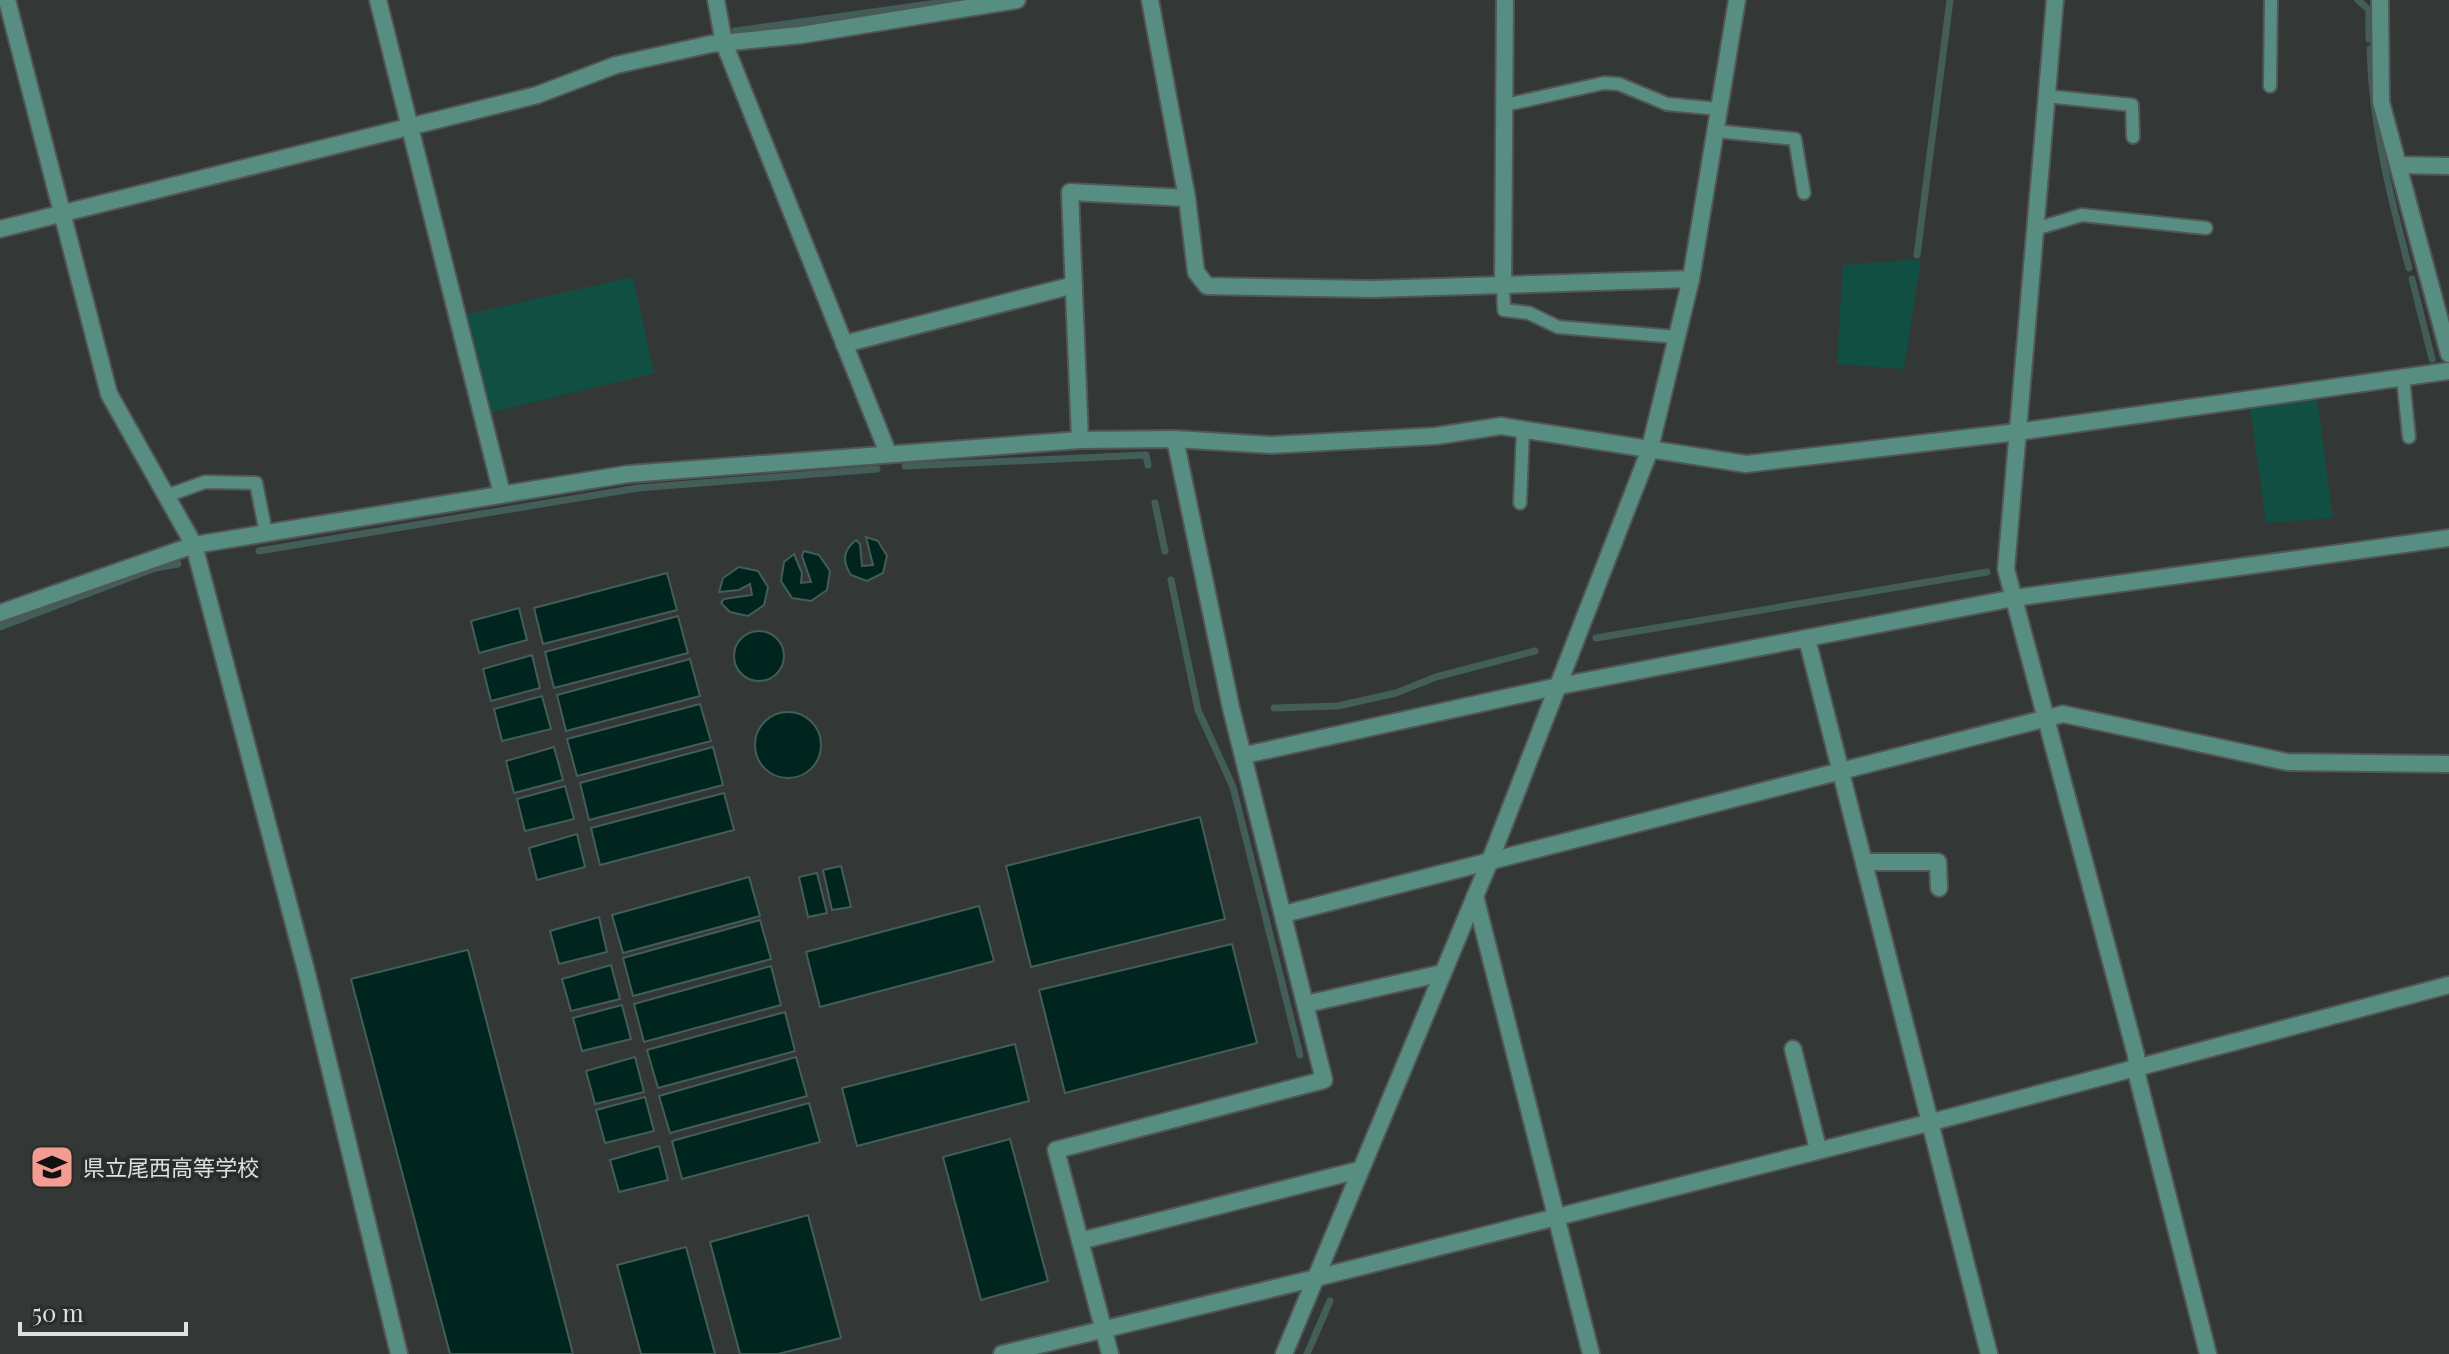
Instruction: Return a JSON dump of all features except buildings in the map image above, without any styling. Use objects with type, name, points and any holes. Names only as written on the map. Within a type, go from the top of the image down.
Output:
[{"type":"street","points":[[7,0],[109,394],[194,545],[306,970],[399,1354]]},
{"type":"street","points":[[378,0],[502,494]]},
{"type":"street","points":[[716,0],[724,43],[888,453]]},
{"type":"street","points":[[0,229],[537,95],[616,65],[724,43],[801,35],[1017,0]]},
{"type":"street","points":[[1150,0],[1187,198],[1196,272],[1207,286],[1503,287],[1691,279]]},
{"type":"street","points":[[1503,287],[1505,0]]},
{"type":"street","points":[[1284,1354],[1489,863],[1649,452],[1691,279],[1737,0]]},
{"type":"street","points":[[2055,0],[2006,569],[2047,717],[2208,1354]]},
{"type":"street","points":[[2380,0],[2381,102],[2442,298],[2449,354]]},
{"type":"street","points":[[2399,165],[2449,166]]},
{"type":"street","points":[[1080,440],[1070,192],[1187,198]]},
{"type":"street","points":[[844,344],[1074,285]]},
{"type":"street","points":[[0,613],[194,545],[628,474],[1080,440],[1175,439],[1271,445],[1436,436],[1501,426],[1649,452],[1746,464],[2017,432],[2449,371]]},
{"type":"street","points":[[1110,1354],[1056,1150],[1324,1080],[1231,708],[1175,439]]},
{"type":"street","points":[[1245,755],[1559,686],[2014,598],[2449,538]]},
{"type":"street","points":[[1807,639],[1989,1354]]},
{"type":"street","points":[[1284,914],[2063,714],[2287,762],[2449,764]]},
{"type":"street","points":[[1865,862],[1938,862],[1939,888]]},
{"type":"street","points":[[1475,896],[1591,1354]]},
{"type":"street","points":[[1306,1004],[1443,973]]},
{"type":"street","points":[[1002,1354],[1932,1122],[2449,985]]},
{"type":"street","points":[[1793,1049],[1818,1149]]},
{"type":"street","points":[[1080,1241],[1359,1170]]},
{"type":"lane","points":[[2270,86],[2271,0]]},
{"type":"lane","points":[[1505,105],[1604,83],[1619,84],[1667,104],[1719,109]]},
{"type":"lane","points":[[2046,96],[2132,105],[2133,137]]},
{"type":"lane","points":[[1716,131],[1795,139],[1804,193]]},
{"type":"lane","points":[[2035,229],[2082,215],[2206,228]]},
{"type":"lane","points":[[1503,287],[1504,310],[1529,313],[1558,327],[1677,337]]},
{"type":"lane","points":[[2403,378],[2409,437]]},
{"type":"lane","points":[[1520,503],[1523,430]]},
{"type":"lane","points":[[166,496],[205,482],[256,483],[266,533]]},
{"type":"shaded area","points":[[1921,259],[1904,369],[1837,364],[1843,265]]},
{"type":"shaded area","points":[[633,277],[654,373],[490,413],[464,315]]},
{"type":"shaded area","points":[[2317,398],[2333,518],[2266,523],[2250,407]]},
{"type":"shaded area","points":[[866,537],[878,541],[887,556],[883,573],[867,581],[851,575],[845,561],[848,548],[856,540],[860,544],[862,566],[873,565]]},
{"type":"shaded area","points":[[804,551],[819,555],[830,571],[827,590],[811,601],[792,598],[781,581],[784,562],[794,554],[802,573],[801,583],[811,582],[802,556]]},
{"type":"shaded area","points":[[739,567],[758,571],[768,587],[764,605],[748,616],[730,612],[721,603],[724,599],[752,595],[750,584],[739,590],[719,592],[723,578]]},
{"type":"shaded area","points":[[667,573],[677,610],[543,644],[534,608]]},
{"type":"shaded area","points":[[519,608],[527,640],[479,653],[471,621]]},
{"type":"shaded area","points":[[678,616],[688,653],[554,688],[545,652]]},
{"type":"shaded area","points":[[749,632],[769,632],[783,646],[783,666],[769,680],[749,680],[735,666],[735,646]]},
{"type":"shaded area","points":[[532,655],[540,688],[491,701],[483,669]]},
{"type":"shaded area","points":[[690,659],[700,696],[566,731],[557,695]]},
{"type":"shaded area","points":[[542,696],[551,729],[502,741],[494,709]]},
{"type":"shaded area","points":[[700,704],[711,741],[577,776],[567,739]]},
{"type":"shaded area","points":[[788,712],[801,715],[811,722],[818,732],[821,745],[818,758],[811,768],[801,775],[788,778],[775,775],[765,768],[758,758],[755,745],[758,732],[765,722],[775,715]]},
{"type":"shaded area","points":[[554,747],[563,780],[514,793],[506,761]]},
{"type":"shaded area","points":[[713,747],[723,785],[589,820],[580,783]]},
{"type":"shaded area","points":[[565,786],[574,819],[525,831],[517,799]]},
{"type":"shaded area","points":[[724,793],[734,830],[600,865],[591,828]]},
{"type":"shaded area","points":[[1200,817],[1225,919],[1031,967],[1006,866]]},
{"type":"shaded area","points":[[577,834],[585,867],[537,880],[529,848]]},
{"type":"shaded area","points":[[841,866],[851,907],[832,910],[823,870]]},
{"type":"shaded area","points":[[817,873],[827,913],[808,917],[799,877]]},
{"type":"shaded area","points":[[749,877],[760,916],[623,953],[612,915]]},
{"type":"shaded area","points":[[979,906],[994,961],[820,1007],[806,952]]},
{"type":"shaded area","points":[[599,917],[607,952],[559,964],[550,931]]},
{"type":"shaded area","points":[[760,920],[771,959],[633,996],[623,958]]},
{"type":"shaded area","points":[[1232,944],[1257,1043],[1065,1093],[1039,990]]},
{"type":"shaded area","points":[[468,950],[573,1354],[450,1354],[351,979]]},
{"type":"shaded area","points":[[611,965],[620,999],[571,1011],[562,979]]},
{"type":"shaded area","points":[[771,966],[781,1005],[644,1042],[634,1004]]},
{"type":"shaded area","points":[[622,1005],[631,1039],[582,1051],[573,1018]]},
{"type":"shaded area","points":[[785,1012],[795,1051],[658,1088],[647,1050]]},
{"type":"shaded area","points":[[1015,1044],[1029,1101],[857,1146],[842,1088]]},
{"type":"shaded area","points":[[635,1057],[644,1092],[595,1104],[586,1071]]},
{"type":"shaded area","points":[[796,1057],[807,1096],[670,1133],[659,1096]]},
{"type":"shaded area","points":[[645,1097],[654,1131],[605,1143],[596,1110]]},
{"type":"shaded area","points":[[809,1103],[820,1142],[682,1179],[672,1141]]},
{"type":"shaded area","points":[[1010,1139],[1048,1281],[981,1300],[943,1157]]},
{"type":"shaded area","points":[[659,1146],[668,1180],[619,1192],[610,1160]]},
{"type":"shaded area","points":[[808,1215],[841,1338],[778,1354],[740,1354],[710,1242]]},
{"type":"shaded area","points":[[686,1247],[715,1354],[641,1354],[617,1265]]},
{"type":"waterway","points":[[735,31],[959,0]]},
{"type":"waterway","points":[[1917,255],[1950,0]]},
{"type":"waterway","points":[[2358,0],[2369,10],[2369,39]]},
{"type":"waterway","points":[[2370,49],[2378,132],[2409,268]]},
{"type":"waterway","points":[[2412,279],[2432,359]]},
{"type":"waterway","points":[[905,466],[1146,455],[1148,465]]},
{"type":"waterway","points":[[259,551],[638,488],[877,469]]},
{"type":"waterway","points":[[1155,503],[1165,551]]},
{"type":"waterway","points":[[0,627],[155,568],[178,564]]},
{"type":"waterway","points":[[1596,638],[1987,572]]},
{"type":"waterway","points":[[1171,580],[1198,710],[1233,787],[1300,1055]]},
{"type":"waterway","points":[[1274,708],[1338,706],[1396,693],[1436,677],[1535,651]]},
{"type":"waterway","points":[[1307,1354],[1330,1301]]},
{"type":"place","name":"県立尾西高等学校","points":[[52,1167]]}]
